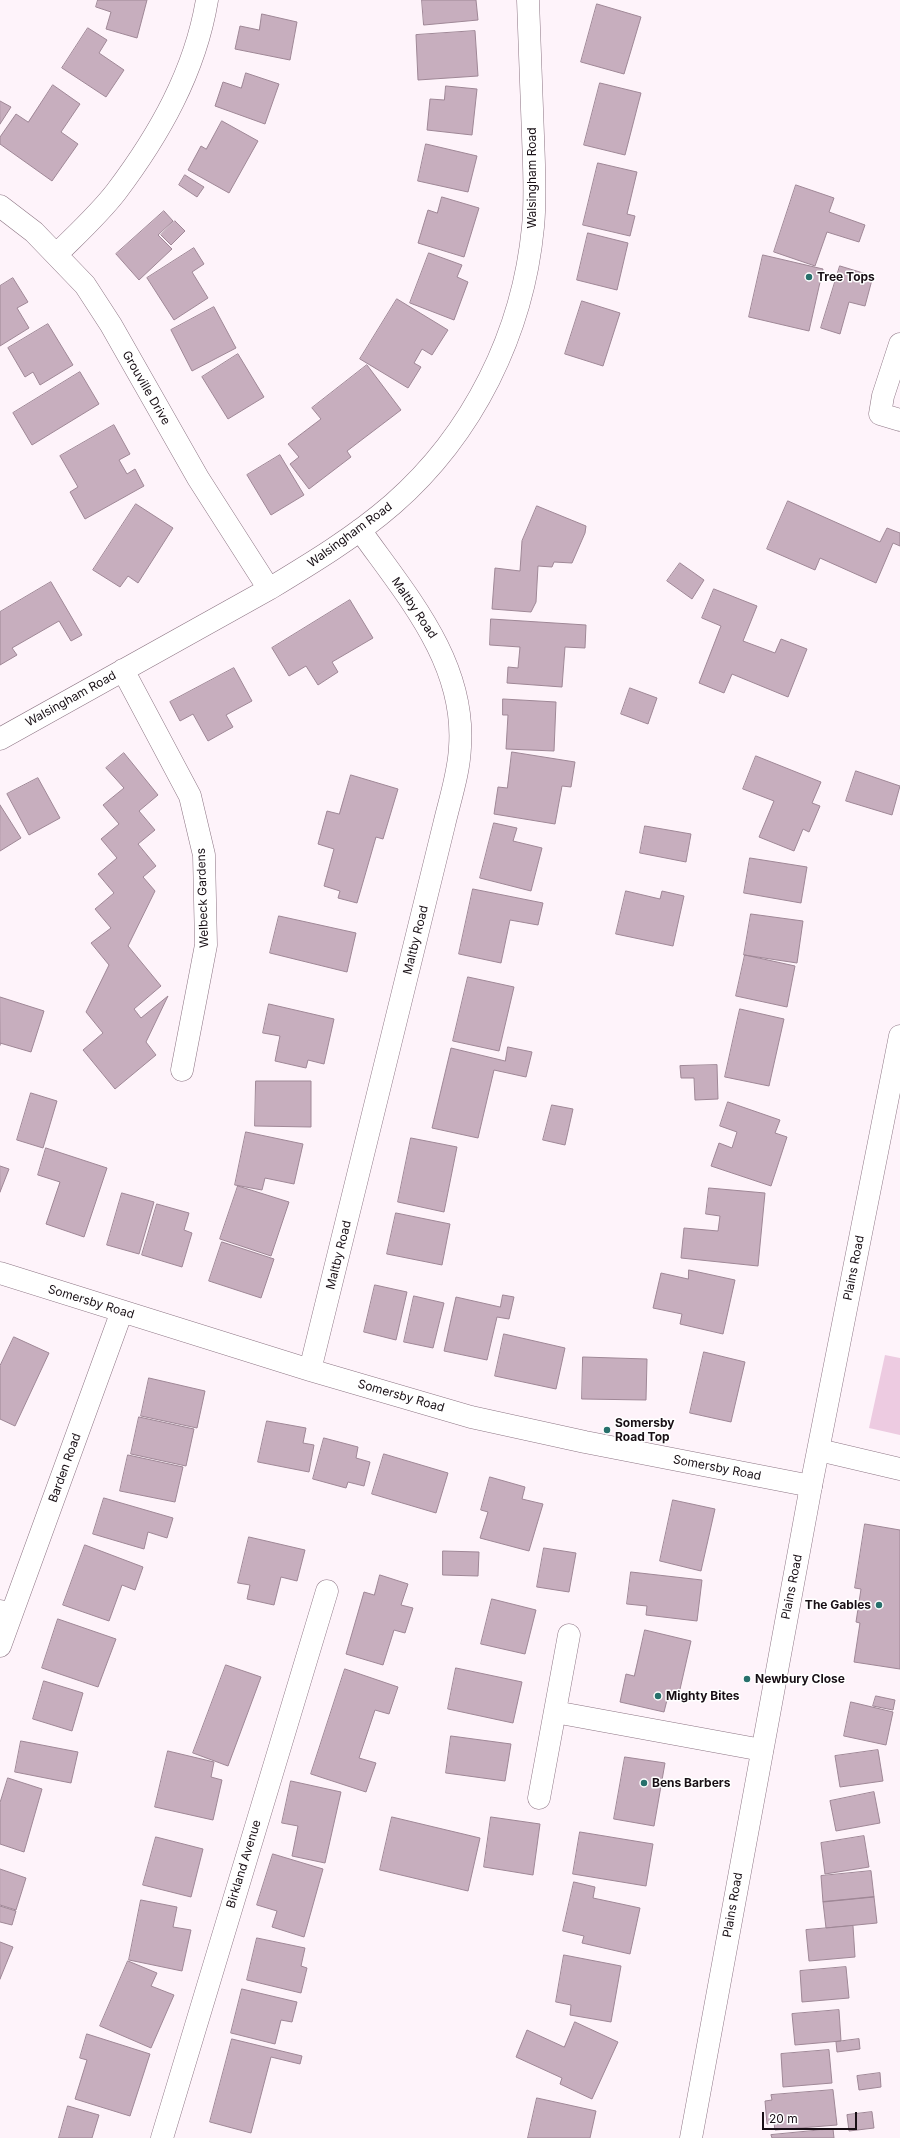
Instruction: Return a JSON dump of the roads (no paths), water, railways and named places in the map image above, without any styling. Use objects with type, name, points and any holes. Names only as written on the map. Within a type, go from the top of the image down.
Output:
[{"type":"street","points":[[57,254],[115,194],[158,130],[174,103],[187,72],[204,17],[207,0]]},
{"type":"street","name":"Walsingham Road","points":[[0,739],[269,590],[360,530],[393,504],[418,480],[450,443],[474,408],[491,377],[510,332],[529,262],[535,190],[528,0]]},
{"type":"street","name":"Grouville Drive","points":[[0,206],[34,232],[57,254],[85,285],[100,307],[198,478],[269,590]]},
{"type":"street","points":[[900,344],[883,396],[880,414],[900,420]]},
{"type":"street","name":"Maltby Road","points":[[310,1370],[446,817],[457,771],[460,746],[459,721],[452,679],[438,646],[422,617],[360,530]]},
{"type":"street","name":"Welbeck Gardens","points":[[123,670],[190,796],[204,855],[206,945],[182,1070]]},
{"type":"street","name":"Plains Road","points":[[691,2138],[811,1486],[900,1036]]},
{"type":"street","name":"Somersby Road","points":[[0,1273],[310,1370],[470,1417],[585,1442],[811,1486]]},
{"type":"street","name":"Barden Road","points":[[0,1646],[6,1612],[122,1311]]},
{"type":"street","points":[[819,1450],[900,1469]]},
{"type":"street","name":"Birkland Avenue","points":[[162,2138],[327,1591]]},
{"type":"street","points":[[539,1798],[569,1635]]},
{"type":"street","points":[[555,1712],[762,1750]]},
{"type":"place","name":"Tree Tops","points":[[809,277]]},
{"type":"place","name":"Somersby Road Top","points":[[607,1430]]},
{"type":"place","name":"The Gables","points":[[879,1605]]},
{"type":"place","name":"Newbury Close","points":[[747,1679]]},
{"type":"place","name":"Mighty Bites","points":[[658,1696]]},
{"type":"place","name":"Bens Barbers","points":[[644,1783]]}]
